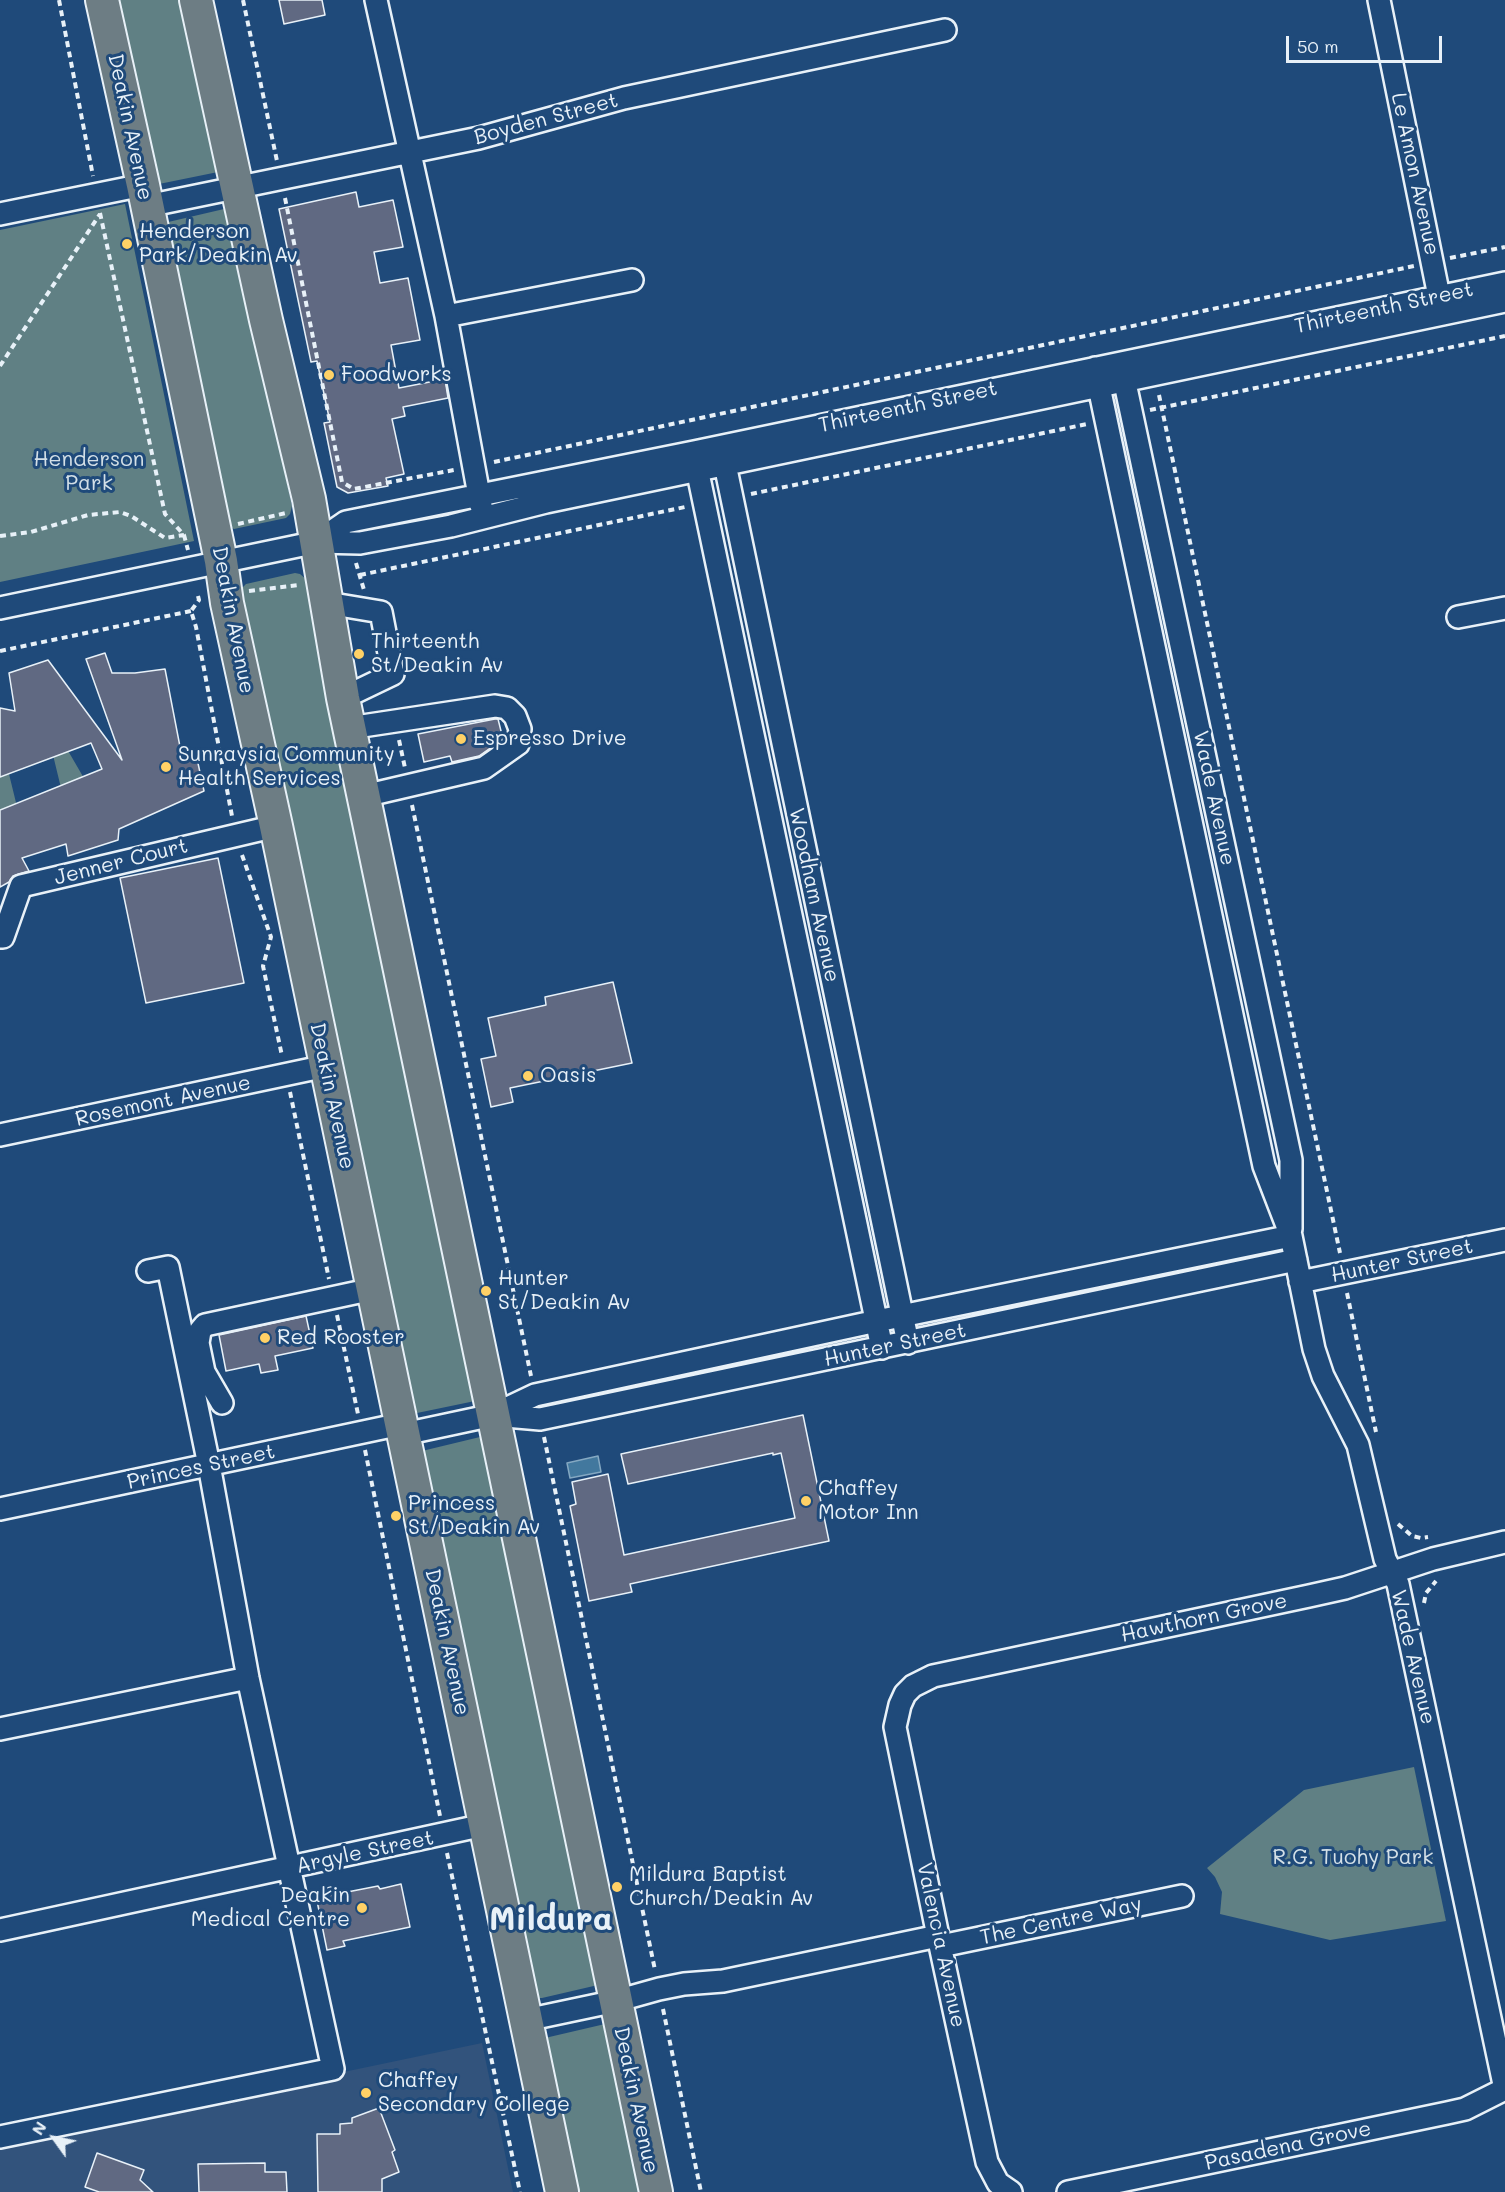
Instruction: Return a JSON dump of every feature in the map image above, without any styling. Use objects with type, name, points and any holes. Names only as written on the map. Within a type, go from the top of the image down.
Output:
[{"type":"highway","name":"Deakin Avenue","points":[[102,0],[214,526],[207,564],[212,597],[276,826],[562,2192]]},
{"type":"highway","name":"Deakin Avenue","points":[[196,0],[310,507],[346,713],[656,2192]]},
{"type":"street","points":[[376,0],[446,316],[484,518]]},
{"type":"street","name":"Le Amon Avenue","points":[[1379,0],[1441,305]]},
{"type":"street","name":"Boyden Street","points":[[0,214],[98,204],[145,196],[237,187],[282,186],[409,152],[518,129],[624,98],[945,30]]},
{"type":"street","points":[[446,316],[632,280]]},
{"type":"street","name":"Thirteenth Street","points":[[0,608],[317,542],[350,544],[451,526],[723,455],[1441,305],[1503,296]]},
{"type":"street","name":"Thirteenth Street","points":[[1123,372],[1155,375],[1441,305]]},
{"type":"street","name":"Wade Avenue","points":[[1123,372],[1291,1160],[1293,1206],[1291,1236]]},
{"type":"street","name":"Wade Avenue","points":[[1097,377],[1264,1166],[1291,1236],[1314,1349],[1323,1376],[1358,1444],[1385,1559],[1398,1584],[1505,2089]]},
{"type":"street","name":"Woodham Avenue","points":[[723,455],[908,1343]]},
{"type":"street","name":"Thirteenth Street","points":[[317,542],[346,522],[478,495],[696,461]]},
{"type":"street","name":"Woodham Avenue","points":[[696,461],[882,1348]]},
{"type":"street","points":[[325,591],[381,612],[393,674],[346,713]]},
{"type":"street","points":[[1458,617],[1505,608]]},
{"type":"street","points":[[346,713],[395,720],[495,706],[507,708],[515,716],[520,729],[518,744],[484,768],[364,796]]},
{"type":"street","name":"Jenner Court","points":[[0,937],[3,937],[21,886],[276,826]]},
{"type":"street","name":"Rosemont Avenue","points":[[0,1135],[326,1066]]},
{"type":"street","name":"Hunter Street","points":[[493,1415],[535,1395],[877,1321],[1291,1236]]},
{"type":"street","name":"Hunter Street","points":[[1300,1282],[1505,1240]]},
{"type":"street","name":"Hunter Street","points":[[403,1429],[493,1415],[540,1419],[1296,1260]]},
{"type":"street","points":[[0,2137],[333,2069],[248,1678],[209,1465],[168,1267],[148,1271]]},
{"type":"street","points":[[222,1403],[204,1372],[198,1343],[200,1331],[205,1325],[373,1289]]},
{"type":"street","name":"Princes Street","points":[[0,1509],[362,1432],[403,1429]]},
{"type":"street","name":"Hawthorn Grove","points":[[905,1694],[913,1686],[933,1676],[1345,1588],[1433,1559],[1505,1542]]},
{"type":"street","points":[[0,1729],[248,1678]]},
{"type":"street","name":"Valencia Avenue","points":[[905,1694],[895,1727],[987,2162],[998,2183],[1009,2191]]},
{"type":"street","name":"Argyle Street","points":[[0,1930],[484,1825]]},
{"type":"street","name":"The Centre Way","points":[[526,2020],[616,2001],[660,1995],[684,1984],[722,1981],[1182,1896]]},
{"type":"street","name":"Pasadena Grove","points":[[1068,2192],[1465,2109],[1505,2089]]},
{"type":"path","points":[[59,0],[98,204],[165,514],[207,564],[212,597]]},
{"type":"path","points":[[243,0],[342,482],[354,489],[473,466],[1505,247]]},
{"type":"path","points":[[0,366],[98,204]]},
{"type":"path","points":[[1132,414],[1505,336]]},
{"type":"path","points":[[1155,375],[1330,1198],[1342,1274],[1376,1432]]},
{"type":"path","points":[[732,498],[1105,420]]},
{"type":"path","points":[[0,651],[191,611],[212,597],[307,584],[325,591],[360,573],[705,503]]},
{"type":"path","points":[[0,536],[31,532],[88,515],[120,512],[131,516],[165,538],[226,523],[241,525],[310,507]]},
{"type":"path","points":[[350,544],[371,609]]},
{"type":"path","points":[[191,611],[196,627],[235,834],[271,937],[263,966],[520,2192]]},
{"type":"path","points":[[395,720],[535,1395]]},
{"type":"path","points":[[540,1419],[701,2192]]},
{"type":"path","points":[[1395,1516],[1397,1523],[1412,1536],[1421,1538],[1431,1536]]},
{"type":"path","points":[[1425,1610],[1426,1593],[1430,1586],[1441,1578]]},
{"type":"shaded area","points":[[598,1456],[601,1472],[570,1478],[567,1463]]},
{"type":"shaded area","name":"Chaffey Secondary College","points":[[482,2043],[513,2192],[0,2192],[0,2144]]},
{"type":"green space","points":[[117,0],[182,0],[218,172],[159,184]]},
{"type":"green space","name":"Henderson Park","points":[[125,204],[194,541],[0,582],[0,230]]},
{"type":"green space","points":[[224,209],[230,213],[292,506],[286,518],[234,529],[227,525],[164,223]]},
{"type":"green space","points":[[295,573],[307,580],[475,1401],[417,1413],[414,1413],[241,597],[241,589],[246,584]]},
{"type":"green space","points":[[67,749],[85,780],[61,788],[53,755]]},
{"type":"green space","points":[[9,774],[20,819],[0,810],[0,777]]},
{"type":"green space","points":[[483,1438],[598,1985],[542,1998],[536,1998],[422,1451]]},
{"type":"green space","name":"R.G. Tuohy Park","points":[[1414,1767],[1446,1921],[1330,1940],[1220,1914],[1222,1892],[1215,1877],[1207,1868],[1304,1790]]},
{"type":"green space","points":[[605,2024],[644,2192],[574,2192],[545,2038]]},
{"type":"building","points":[[279,0],[322,0],[325,15],[284,24]]},
{"type":"building","points":[[356,192],[359,207],[393,200],[403,247],[374,252],[380,283],[408,278],[420,340],[391,345],[399,388],[445,379],[448,398],[403,407],[405,416],[392,419],[404,474],[386,478],[388,486],[348,493],[337,487],[324,423],[330,422],[317,361],[311,362],[279,209]]},
{"type":"building","name":"Sunraysia Community Health Services","points":[[105,653],[112,673],[165,669],[182,757],[196,754],[204,791],[119,829],[118,840],[68,856],[66,844],[22,858],[29,871],[13,876],[9,882],[0,887],[0,810],[102,769],[91,743],[0,777],[0,708],[15,711],[9,673],[48,660],[122,760],[86,659]]},
{"type":"building","name":"Espresso Drive","points":[[498,719],[503,739],[479,756],[452,762],[450,756],[424,762],[418,734]]},
{"type":"building","points":[[218,858],[244,983],[146,1003],[120,878]]},
{"type":"building","points":[[613,982],[632,1063],[510,1088],[513,1102],[491,1107],[481,1059],[496,1056],[488,1018],[546,1005],[545,997]]},
{"type":"building","name":"Red Rooster","points":[[306,1316],[313,1348],[275,1356],[278,1370],[261,1373],[259,1364],[226,1371],[219,1335]]},
{"type":"building","name":"Chaffey Motor Inn","points":[[803,1415],[829,1541],[630,1584],[632,1592],[589,1601],[570,1506],[576,1504],[572,1482],[608,1474],[624,1555],[795,1518],[781,1453],[628,1484],[621,1454]]},
{"type":"building","name":"Deakin Medical Centre","points":[[401,1884],[410,1927],[343,1941],[345,1946],[327,1950],[315,1891],[331,1887],[332,1895]]},
{"type":"building","points":[[379,2108],[395,2150],[392,2152],[399,2172],[382,2179],[382,2192],[318,2192],[317,2134],[340,2134],[340,2124],[352,2123],[352,2118]]},
{"type":"building","points":[[97,2153],[144,2170],[140,2180],[153,2192],[99,2192],[85,2187]]},
{"type":"building","points":[[265,2163],[265,2172],[286,2172],[287,2192],[199,2192],[198,2164]]},
{"type":"place","name":"Henderson Park/Deakin Av","points":[[127,244]]},
{"type":"place","name":"Foodworks","points":[[329,375]]},
{"type":"place","name":"Thirteenth St/Deakin Av","points":[[359,654]]},
{"type":"place","name":"Espresso Drive","points":[[461,739]]},
{"type":"place","name":"Sunraysia Community Health Services","points":[[166,767]]},
{"type":"place","name":"Oasis","points":[[528,1076]]},
{"type":"place","name":"Hunter St/Deakin Av","points":[[486,1291]]},
{"type":"place","name":"Red Rooster","points":[[265,1338]]},
{"type":"place","name":"Chaffey Motor Inn","points":[[806,1501]]},
{"type":"place","name":"Princess St/Deakin Av","points":[[396,1516]]},
{"type":"place","name":"Mildura Baptist Church/Deakin Av","points":[[617,1887]]},
{"type":"place","name":"Deakin Medical Centre","points":[[362,1908]]},
{"type":"place","name":"Chaffey Secondary College","points":[[366,2093]]},
{"type":"district","name":"Mildura","points":[[551,1920]]}]
